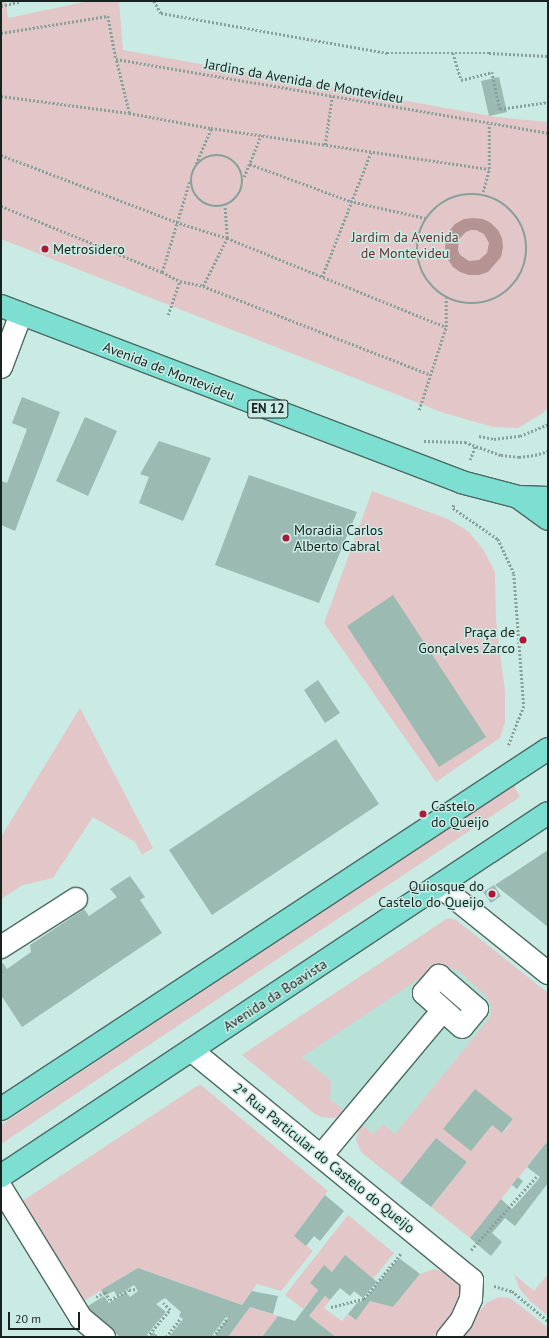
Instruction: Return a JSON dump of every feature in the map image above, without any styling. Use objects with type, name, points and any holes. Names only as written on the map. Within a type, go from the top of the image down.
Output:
[{"type":"main road","name":"Avenida de Montevideu","points":[[1,306],[461,482],[518,497],[548,498]]},
{"type":"main road","name":"Avenida de Montevideu","points":[[518,497],[548,519]]},
{"type":"main road","points":[[1,1109],[415,835],[548,749]]},
{"type":"main road","name":"Avenida da Boavista","points":[[1,1176],[548,813]]},
{"type":"street","points":[[1,367],[21,314]]},
{"type":"street","points":[[440,886],[548,973]]},
{"type":"street","points":[[1,947],[76,899]]},
{"type":"street","points":[[321,1156],[443,1010]]},
{"type":"street","name":"2ª Rua Particular do Castelo do Queijo","points":[[191,1050],[465,1273]]},
{"type":"street","points":[[1,1188],[81,1318],[104,1337]]},
{"type":"street","points":[[448,1337],[461,1321],[471,1299],[465,1273]]},
{"type":"path","points":[[1,6],[19,2],[18,1]]},
{"type":"path","points":[[154,1],[161,13],[387,53],[489,53],[548,56]]},
{"type":"path","points":[[1,32],[108,16],[116,60],[129,113]]},
{"type":"path","points":[[453,53],[461,80],[492,72],[500,109],[548,102]]},
{"type":"path","name":"Jardins da Avenida de Montevideu","points":[[116,60],[548,133]]},
{"type":"path","points":[[1,96],[129,113],[211,128],[489,169]]},
{"type":"path","points":[[325,145],[332,96]]},
{"type":"path","points":[[483,192],[489,169],[489,123]]},
{"type":"path","points":[[162,272],[193,170],[211,128]]},
{"type":"path","points":[[244,178],[236,162],[222,155],[213,155],[198,162],[193,170],[191,187],[200,202],[208,206],[225,206],[238,198],[244,185],[244,178],[261,135]]},
{"type":"path","points":[[322,277],[350,201],[371,152]]},
{"type":"path","points":[[1,155],[176,222],[227,238],[446,327]]},
{"type":"path","points":[[250,164],[350,201],[425,218]]},
{"type":"path","points":[[483,192],[519,217],[525,228],[528,247],[526,266],[516,283],[502,296],[484,303],[465,304],[446,298],[431,287],[421,272],[416,254],[418,235],[425,218],[436,206],[447,199],[465,193],[483,192]]},
{"type":"path","points":[[1,206],[162,272],[180,281],[203,286],[429,374]]},
{"type":"path","points":[[203,286],[227,238],[225,206]]},
{"type":"path","points":[[168,315],[180,281]]},
{"type":"path","points":[[419,410],[429,374],[446,327],[446,298]]},
{"type":"path","points":[[479,436],[494,439],[520,436],[548,424]]},
{"type":"path","points":[[475,446],[500,455],[535,455],[548,451]]},
{"type":"path","points":[[456,499],[453,508],[498,539],[514,574],[524,706],[507,750]]},
{"type":"path","points":[[536,1177],[465,1273],[512,1291],[548,1321]]},
{"type":"path","points":[[331,1307],[364,1299],[417,1233]]},
{"type":"path","points":[[76,1310],[105,1292],[110,1300],[129,1290],[135,1289]]},
{"type":"path","points":[[147,1337],[170,1310],[163,1303]]},
{"type":"path","points":[[166,1337],[180,1319]]},
{"type":"path","points":[[213,1337],[227,1319]]},
{"type":"shaded area","points":[[464,219],[483,219],[491,223],[498,230],[502,238],[503,248],[501,257],[488,272],[479,275],[469,275],[460,272],[453,267],[447,258],[445,249],[449,231],[455,224]],"holes":[[[476,230],[484,234],[489,243],[487,253],[479,260],[469,261],[460,255],[458,250],[459,239],[466,232]]]},
{"type":"shaded area","points":[[448,918],[456,920],[548,993],[400,1183],[361,1152],[356,1140],[361,1124],[345,1111],[335,1118],[321,1117],[242,1055]]},
{"type":"green space","name":"Jardim da Avenida de Montevideu","points":[[1,1],[6,1],[8,18],[89,1],[119,1],[123,50],[496,117],[548,122],[548,407],[543,413],[518,428],[493,427],[441,412],[1,239]]},
{"type":"green space","points":[[372,491],[448,519],[469,532],[483,549],[495,572],[496,620],[505,691],[505,722],[500,738],[436,782],[324,623]]},
{"type":"green space","points":[[80,708],[153,848],[142,855],[135,842],[93,817],[53,878],[23,885],[1,899],[1,837]]},
{"type":"green space","points":[[514,785],[520,797],[1,1144],[1,1125]]},
{"type":"green space","points":[[448,918],[456,920],[548,993],[548,1145],[546,1143],[470,1238],[431,1207],[467,1162],[436,1138],[400,1183],[361,1152],[356,1140],[361,1124],[374,1134],[383,1124],[395,1134],[487,1021],[491,1014],[491,1005],[487,997],[460,972],[450,968],[438,969],[428,973],[302,1057],[331,1081],[330,1099],[345,1111],[335,1118],[321,1117],[315,1114],[242,1055]],"holes":[[[475,1090],[513,1119],[503,1133],[492,1125]]]},
{"type":"green space","points":[[201,1085],[328,1191],[294,1236],[313,1251],[281,1291],[257,1284],[242,1305],[138,1268],[82,1302],[21,1202],[197,1086]]},
{"type":"green space","points":[[348,1215],[394,1253],[373,1279],[345,1256],[332,1272],[310,1283],[318,1290],[303,1309],[285,1295]]},
{"type":"green space","points":[[434,1269],[451,1274],[462,1282],[464,1293],[458,1308],[433,1337],[336,1337],[309,1316],[325,1296],[330,1300],[324,1308],[342,1321],[348,1314],[356,1320],[370,1301],[393,1307],[420,1274]]},
{"type":"green space","points":[[514,1274],[534,1291],[548,1274],[548,1316],[530,1301],[519,1288]]},
{"type":"green space","points":[[499,1297],[510,1298],[548,1328],[548,1337],[461,1337],[486,1303]]},
{"type":"green space","points":[[250,1307],[278,1316],[262,1337],[228,1337]]},
{"type":"building","points":[[499,77],[507,112],[489,116],[481,81]]},
{"type":"building","points":[[22,397],[60,412],[15,531],[1,525],[1,481],[7,483],[27,429],[12,423]]},
{"type":"building","points":[[85,417],[117,431],[88,496],[56,481]]},
{"type":"building","points":[[159,441],[211,458],[183,521],[139,503],[149,477],[140,474]]},
{"type":"building","name":"Moradia Carlos Alberto Cabral","points":[[249,475],[357,512],[319,603],[215,565]]},
{"type":"building","points":[[393,595],[486,737],[439,767],[347,626]]},
{"type":"building","points":[[318,680],[340,713],[325,723],[304,690]]},
{"type":"building","points":[[336,739],[379,804],[212,915],[169,850]]},
{"type":"building","points":[[548,850],[548,927],[495,885]]},
{"type":"building","points":[[130,876],[145,897],[140,900],[162,933],[22,1027],[1,995],[1,964],[3,963],[7,969],[31,952],[30,945],[84,909],[89,916],[117,897],[110,889]]},
{"type":"building","name":"Quiosque do Castelo do Queijo","points":[[494,885],[501,896],[491,903],[483,892]]},
{"type":"building","points":[[475,1089],[513,1119],[502,1133],[492,1125],[471,1151],[443,1129]]},
{"type":"building","points":[[436,1138],[467,1162],[431,1207],[400,1183]]},
{"type":"building","points":[[546,1143],[548,1145],[548,1183],[515,1226],[505,1218],[492,1233],[502,1242],[491,1256],[470,1238],[501,1199],[512,1209],[540,1177],[527,1167]]},
{"type":"building","points":[[518,1177],[523,1181],[517,1189],[512,1185]]},
{"type":"building","points":[[325,1195],[344,1211],[320,1241],[314,1236],[306,1246],[294,1236]]},
{"type":"building","points":[[345,1255],[377,1282],[363,1298],[354,1291],[350,1296],[340,1288],[330,1300],[325,1296],[309,1316],[336,1337],[262,1337],[278,1316],[295,1321],[318,1290],[310,1283],[324,1265],[332,1272]]},
{"type":"building","points":[[399,1258],[420,1274],[393,1307],[370,1301],[356,1320],[348,1314],[357,1303],[364,1300]]},
{"type":"building","points":[[138,1268],[242,1305],[252,1291],[278,1296],[273,1314],[250,1307],[228,1337],[214,1337],[228,1318],[226,1317],[211,1337],[169,1337],[183,1319],[179,1316],[181,1312],[165,1298],[156,1304],[166,1312],[145,1337],[120,1337],[85,1308],[104,1296],[101,1290]],"holes":[[[134,1285],[138,1291],[130,1297],[126,1292],[109,1303],[104,1296],[114,1291],[117,1296]]]},
{"type":"building","points":[[153,1332],[159,1337],[149,1337]]},
{"type":"place","name":"Metrosidero","points":[[45,249]]},
{"type":"place","name":"Moradia Carlos Alberto Cabral","points":[[286,538]]},
{"type":"place","name":"Praça de Gonçalves Zarco","points":[[523,640]]},
{"type":"place","name":"Castelo do Queijo","points":[[423,814]]},
{"type":"place","name":"Quiosque do Castelo do Queijo","points":[[492,894]]}]
